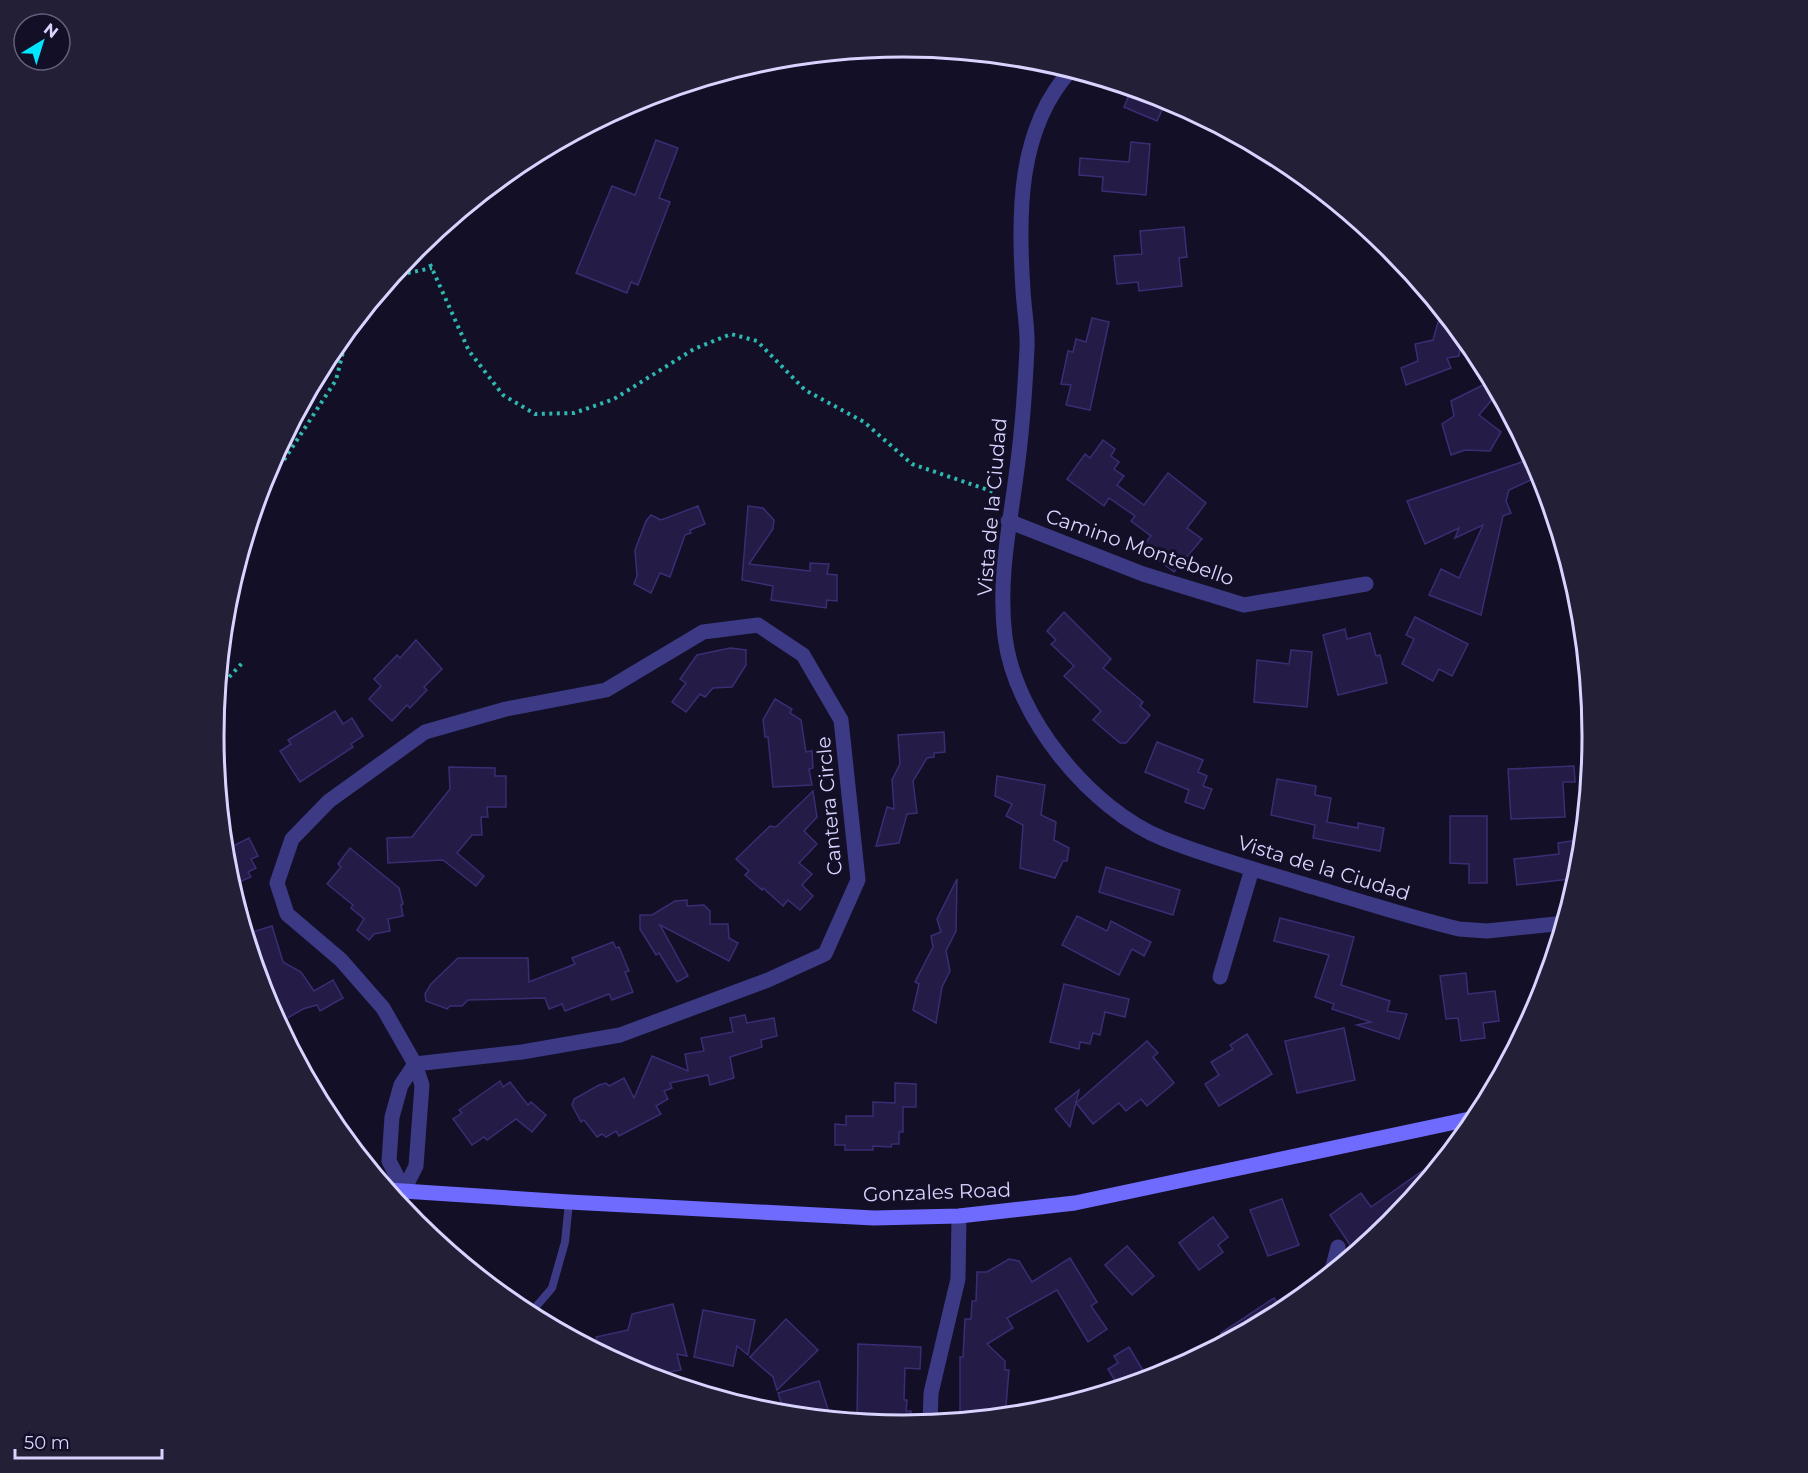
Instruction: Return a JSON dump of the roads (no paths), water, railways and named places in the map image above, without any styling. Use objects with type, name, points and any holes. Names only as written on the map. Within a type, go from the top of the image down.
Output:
[{"type":"street","name":"Vista de la Ciudad","points":[[1066,77],[1046,108],[1030,147],[1022,187],[1020,240],[1027,345],[1003,579],[1005,639],[1020,696],[1053,746],[1091,790],[1125,818],[1162,839],[1252,869],[1459,929],[1487,931],[1556,924]]},
{"type":"street","name":"Camino Montebello","points":[[1008,521],[1143,574],[1244,605],[1366,584]]},
{"type":"street","name":"Cantera Circle","points":[[404,1190],[416,1166],[422,1085],[415,1064],[383,1008],[341,960],[287,914],[277,883],[292,839],[329,801],[425,732],[506,709],[606,690],[703,632],[758,626],[803,654],[841,720],[858,880],[825,954],[768,980],[620,1035],[522,1052],[415,1064]]},
{"type":"street","points":[[1220,977],[1252,869]]},
{"type":"street","points":[[404,1190],[389,1161],[392,1117],[401,1085],[415,1064]]},
{"type":"street","name":"Gonzales Road","points":[[398,1190],[569,1202],[874,1218],[959,1216],[1075,1203],[1465,1120]]},
{"type":"street","points":[[930,1415],[931,1393],[958,1279],[959,1216]]},
{"type":"street","points":[[1334,1262],[1338,1247]]},
{"type":"lane","points":[[536,1307],[552,1288],[566,1242],[569,1202]]}]
